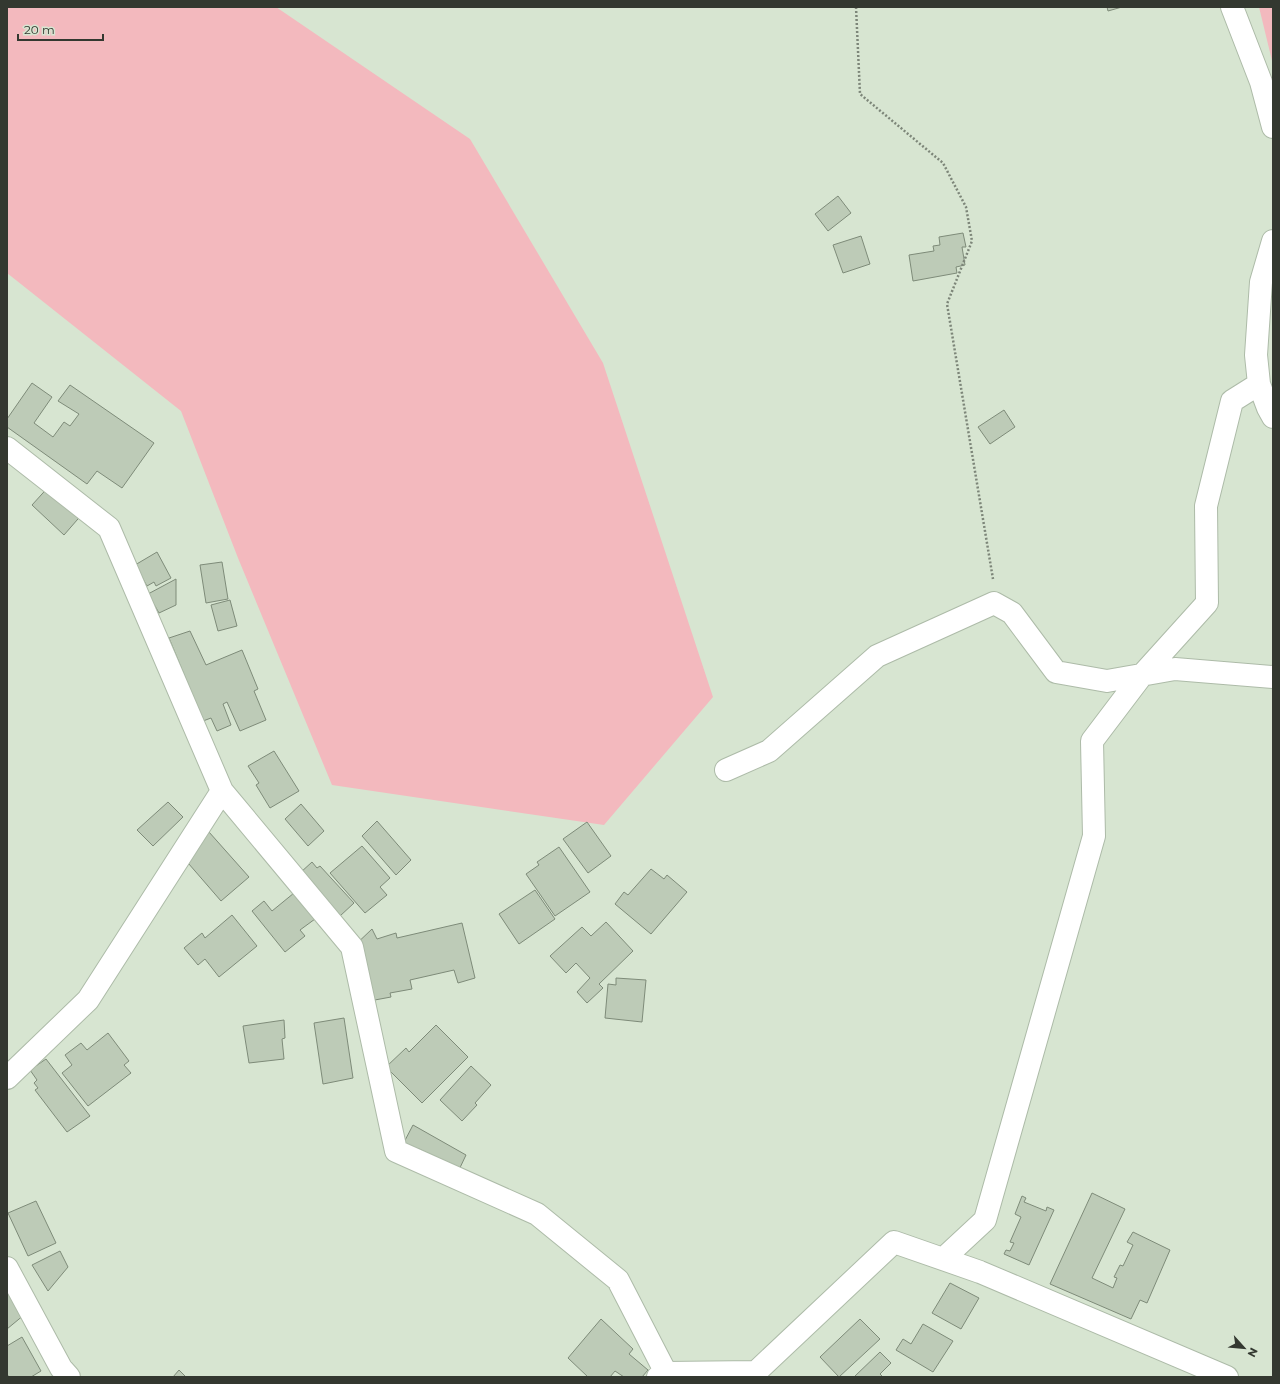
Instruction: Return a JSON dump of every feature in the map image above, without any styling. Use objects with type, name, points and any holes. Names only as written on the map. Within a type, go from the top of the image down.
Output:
[{"type":"street","points":[[1232,7],[1262,82],[1273,127]]},
{"type":"street","points":[[1273,241],[1261,282],[1256,355],[1259,384],[1273,417]]},
{"type":"street","points":[[943,1259],[985,1220],[1094,836],[1092,741],[1142,675],[1207,603],[1206,506],[1232,401],[1259,384]]},
{"type":"street","points":[[7,448],[109,528],[222,791],[352,947],[396,1151],[537,1214],[618,1280],[662,1375],[756,1372],[894,1242],[980,1272],[1227,1377]]},
{"type":"street","points":[[726,770],[769,751],[876,656],[994,603],[1012,613],[1056,672],[1107,681],[1175,669],[1273,676]]},
{"type":"street","points":[[7,1078],[88,1000],[222,791]]},
{"type":"street","points":[[7,1268],[60,1368],[69,1377]]},
{"type":"path","points":[[856,7],[860,94],[943,163],[966,207],[972,241],[947,304],[993,576],[994,603]]},
{"type":"shaded area","points":[[7,7],[276,7],[470,139],[603,363],[713,697],[604,825],[332,785],[238,558],[181,411],[7,273]]},
{"type":"shaded area","points":[[1259,7],[1273,7],[1273,65]]},
{"type":"building","points":[[1107,7],[1122,7],[1108,11]]},
{"type":"building","points":[[838,196],[851,213],[828,231],[815,214]]},
{"type":"building","points":[[963,233],[966,247],[962,247],[965,265],[956,267],[957,273],[913,281],[909,255],[934,251],[933,246],[940,245],[939,237]]},
{"type":"building","points":[[861,236],[870,264],[843,273],[833,245]]},
{"type":"building","points":[[32,383],[52,397],[34,423],[53,437],[64,422],[70,426],[79,414],[58,401],[70,385],[154,443],[122,488],[97,471],[87,484],[7,427],[7,419]]},
{"type":"building","points":[[1004,410],[1015,427],[990,444],[978,427]]},
{"type":"building","points":[[52,483],[84,512],[64,535],[32,505]]},
{"type":"building","points":[[157,552],[171,578],[156,586],[154,582],[147,586],[135,565]]},
{"type":"building","points":[[222,562],[228,599],[206,603],[200,565]]},
{"type":"building","points":[[176,579],[176,605],[159,613],[148,594]]},
{"type":"building","points":[[230,600],[237,626],[218,631],[211,605]]},
{"type":"building","points":[[190,631],[206,665],[242,650],[258,689],[254,691],[266,720],[240,731],[227,702],[223,704],[231,725],[217,731],[211,718],[203,721],[169,638]]},
{"type":"building","points":[[274,751],[299,791],[270,808],[256,785],[259,783],[248,766]]},
{"type":"building","points":[[168,802],[183,817],[153,846],[137,830]]},
{"type":"building","points":[[301,804],[324,831],[308,846],[285,819]]},
{"type":"building","points":[[377,821],[411,860],[396,875],[362,836]]},
{"type":"building","points":[[587,822],[611,856],[588,873],[563,839]]},
{"type":"building","points":[[209,832],[249,877],[221,901],[182,856]]},
{"type":"building","points":[[362,846],[390,878],[380,887],[387,895],[365,913],[330,873]]},
{"type":"building","points":[[559,847],[590,892],[555,916],[526,874],[539,865],[537,862]]},
{"type":"building","points":[[312,862],[317,868],[320,866],[354,903],[340,916],[300,873]]},
{"type":"building","points":[[651,869],[664,879],[667,875],[687,892],[651,934],[615,904],[624,892],[628,895]]},
{"type":"building","points":[[535,890],[555,919],[519,944],[499,914]]},
{"type":"building","points":[[294,893],[315,919],[300,930],[305,936],[285,952],[252,911],[264,901],[272,911]]},
{"type":"building","points":[[232,915],[257,946],[219,977],[205,959],[198,965],[184,948],[202,933],[205,938]]},
{"type":"building","points":[[606,922],[633,951],[599,984],[603,988],[587,1003],[577,992],[590,978],[576,963],[566,973],[550,956],[582,927],[591,936]]},
{"type":"building","points":[[462,923],[475,978],[458,983],[454,970],[410,980],[412,989],[390,993],[391,997],[364,1002],[352,948],[372,929],[377,939],[396,933],[397,938]]},
{"type":"building","points":[[616,978],[646,980],[642,1022],[605,1018],[608,984],[616,985]]},
{"type":"building","points":[[344,1018],[353,1078],[323,1084],[314,1023]]},
{"type":"building","points":[[284,1020],[285,1038],[282,1039],[284,1059],[249,1063],[243,1026]]},
{"type":"building","points":[[436,1025],[468,1057],[422,1103],[386,1067],[406,1048],[409,1052]]},
{"type":"building","points":[[108,1033],[129,1061],[124,1065],[131,1073],[88,1106],[62,1073],[72,1065],[65,1055],[81,1043],[87,1050]]},
{"type":"building","points":[[46,1059],[90,1116],[67,1132],[35,1090],[38,1088],[34,1083],[37,1080],[30,1070]]},
{"type":"building","points":[[471,1066],[491,1085],[475,1103],[477,1105],[462,1121],[440,1100]]},
{"type":"building","points":[[413,1125],[466,1155],[457,1174],[436,1157],[419,1149],[416,1155],[401,1148]]},
{"type":"building","points":[[1092,1193],[1125,1209],[1092,1278],[1113,1288],[1117,1278],[1114,1277],[1120,1265],[1123,1266],[1133,1245],[1127,1242],[1133,1232],[1170,1250],[1147,1303],[1140,1300],[1131,1319],[1050,1284]]},
{"type":"building","points":[[1022,1196],[1026,1198],[1024,1202],[1046,1211],[1047,1207],[1054,1210],[1029,1265],[1004,1254],[1006,1250],[1010,1251],[1014,1243],[1010,1242],[1021,1217],[1015,1214]]},
{"type":"building","points":[[36,1201],[56,1243],[28,1256],[8,1213]]},
{"type":"building","points":[[60,1251],[68,1267],[48,1291],[32,1265]]},
{"type":"building","points":[[7,1260],[36,1305],[7,1329]]},
{"type":"building","points":[[950,1283],[979,1298],[961,1329],[932,1313]]},
{"type":"building","points":[[601,1319],[633,1349],[629,1354],[648,1370],[642,1377],[624,1377],[615,1371],[610,1377],[588,1377],[568,1358]]},
{"type":"building","points":[[860,1319],[880,1339],[839,1377],[820,1357]]},
{"type":"building","points":[[923,1324],[953,1341],[933,1372],[896,1350],[903,1339],[911,1344]]},
{"type":"building","points":[[22,1337],[41,1371],[31,1377],[9,1377],[7,1374],[7,1346]]},
{"type":"building","points":[[880,1352],[891,1363],[880,1374],[883,1377],[854,1377]]},
{"type":"building","points":[[179,1370],[186,1377],[173,1377]]}]
